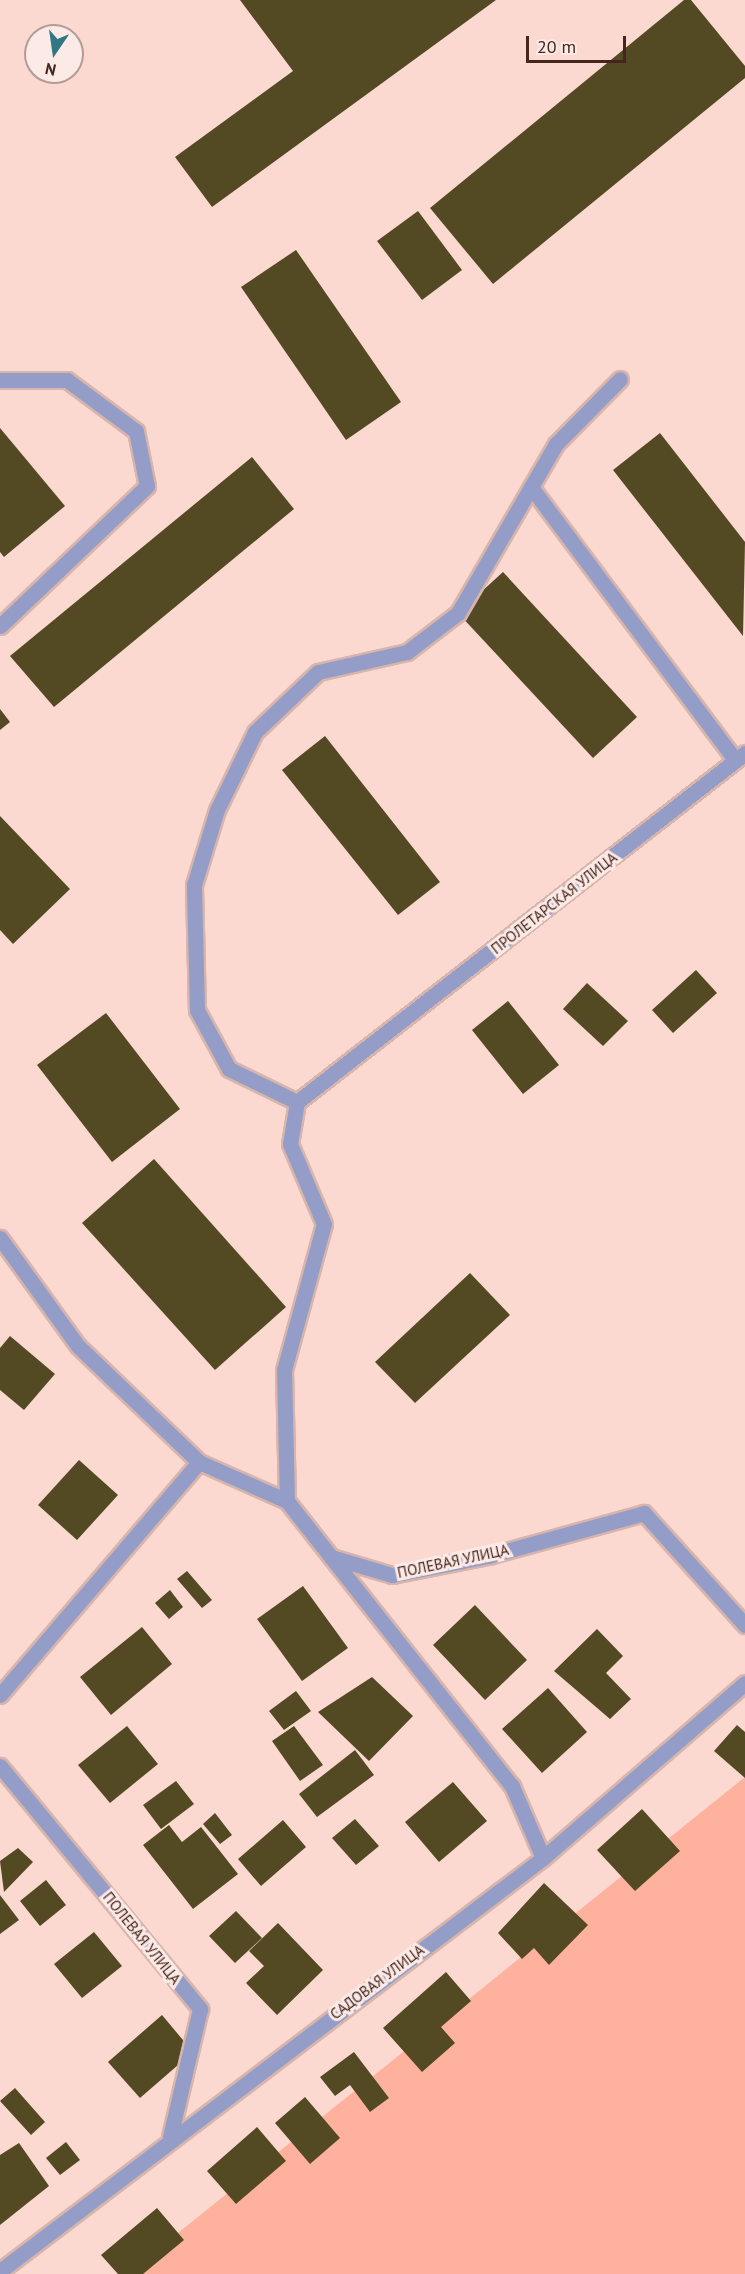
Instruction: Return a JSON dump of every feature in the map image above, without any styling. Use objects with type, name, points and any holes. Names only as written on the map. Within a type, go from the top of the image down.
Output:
[{"type":"street","points":[[287,1501],[284,1370],[324,1224],[290,1144],[297,1102],[229,1069],[197,1010],[194,885],[217,810],[255,732],[318,672],[407,652],[458,613],[556,444],[620,379]]},
{"type":"street","points":[[0,380],[67,380],[136,431],[147,486],[0,626]]},
{"type":"street","points":[[531,487],[740,757]]},
{"type":"street","name":"ПРОЛЕТАРСКАЯ УЛИЦА","points":[[297,1102],[363,1053],[740,757]]},
{"type":"street","points":[[0,1238],[78,1346],[199,1462],[287,1501],[512,1786],[543,1858]]},
{"type":"street","points":[[0,1695],[199,1462]]},
{"type":"street","name":"ПОЛЕВАЯ УЛИЦА","points":[[331,1557],[392,1575],[488,1556],[644,1513],[745,1625]]},
{"type":"street","name":"САДОВАЯ УЛИЦА","points":[[0,2271],[171,2136],[543,1858],[745,1683]]},
{"type":"street","name":"ПОЛЕВАЯ УЛИЦА","points":[[0,1766],[200,2009],[171,2136]]},
{"type":"shaded area","points":[[745,1777],[745,2274],[127,2274]]},
{"type":"building","points":[[240,0],[496,0],[212,207],[175,157],[293,71]]},
{"type":"building","points":[[684,0],[691,0],[745,66],[745,78],[493,284],[430,208]]},
{"type":"building","points":[[418,211],[462,270],[422,300],[377,241]]},
{"type":"building","points":[[296,250],[401,402],[346,440],[241,287]]},
{"type":"building","points":[[0,428],[65,506],[4,557],[0,552]]},
{"type":"building","points":[[660,433],[745,542],[743,636],[613,470]]},
{"type":"building","points":[[252,457],[294,509],[54,707],[10,656]]},
{"type":"building","points":[[503,572],[637,717],[593,758],[458,613]]},
{"type":"building","points":[[0,709],[10,722],[0,730]]},
{"type":"building","points":[[325,736],[440,882],[398,915],[282,770]]},
{"type":"building","points":[[0,816],[70,889],[13,944],[0,930]]},
{"type":"building","points":[[696,970],[717,993],[673,1033],[652,1010]]},
{"type":"building","points":[[587,983],[628,1021],[603,1046],[563,1009]]},
{"type":"building","points":[[508,1001],[559,1065],[523,1094],[472,1030]]},
{"type":"building","points":[[106,1013],[180,1109],[112,1162],[37,1065]]},
{"type":"building","points":[[154,1159],[286,1307],[215,1370],[82,1223]]},
{"type":"building","points":[[470,1273],[510,1315],[415,1403],[375,1362]]},
{"type":"building","points":[[10,1336],[55,1374],[24,1410],[0,1390],[0,1348]]},
{"type":"building","points":[[79,1460],[118,1495],[77,1540],[38,1505]]},
{"type":"building","points":[[187,1571],[212,1600],[202,1608],[177,1579]]},
{"type":"building","points":[[303,1586],[348,1648],[302,1681],[257,1619]]},
{"type":"building","points":[[170,1590],[183,1607],[169,1619],[155,1603]]},
{"type":"building","points":[[475,1605],[527,1660],[485,1700],[433,1645]]},
{"type":"building","points":[[142,1627],[172,1664],[111,1715],[80,1677]]},
{"type":"building","points":[[597,1629],[623,1656],[606,1673],[631,1699],[610,1719],[554,1671]]},
{"type":"building","points":[[372,1677],[413,1716],[369,1761],[318,1712]]},
{"type":"building","points":[[548,1688],[587,1732],[542,1773],[502,1729]]},
{"type":"building","points":[[296,1691],[311,1711],[284,1730],[269,1711]]},
{"type":"building","points":[[737,1725],[745,1732],[745,1778],[714,1751]]},
{"type":"building","points":[[127,1726],[158,1764],[110,1803],[78,1765]]},
{"type":"building","points":[[294,1726],[323,1765],[300,1781],[272,1741]]},
{"type":"building","points":[[355,1750],[374,1775],[317,1817],[299,1794]]},
{"type":"building","points":[[176,1781],[194,1804],[161,1829],[143,1805]]},
{"type":"building","points":[[453,1782],[487,1821],[439,1862],[405,1822]]},
{"type":"building","points":[[642,1809],[680,1851],[635,1891],[597,1850]]},
{"type":"building","points":[[215,1813],[232,1835],[220,1844],[203,1824]]},
{"type":"building","points":[[355,1819],[379,1846],[356,1865],[332,1838]]},
{"type":"building","points":[[283,1820],[306,1847],[261,1886],[238,1859]]},
{"type":"building","points":[[169,1825],[182,1842],[201,1827],[238,1874],[193,1909],[143,1845]]},
{"type":"building","points":[[18,1848],[33,1862],[4,1892],[0,1861]]},
{"type":"building","points":[[46,1880],[66,1905],[40,1926],[20,1901]]},
{"type":"building","points":[[544,1883],[588,1925],[549,1965],[534,1948],[522,1959],[498,1933]]},
{"type":"building","points":[[0,1895],[19,1920],[0,1934]]},
{"type":"building","points":[[236,1911],[262,1938],[235,1963],[209,1936]]},
{"type":"building","points":[[278,1923],[323,1970],[277,2015],[246,1983],[264,1966],[249,1951]]},
{"type":"building","points":[[94,1932],[122,1966],[82,1998],[54,1964]]},
{"type":"building","points":[[446,1972],[471,2001],[441,2027],[455,2043],[422,2072],[383,2028]]},
{"type":"building","points":[[162,2015],[193,2052],[140,2098],[108,2062]]},
{"type":"building","points":[[354,2052],[389,2098],[370,2112],[350,2085],[335,2096],[320,2077]]},
{"type":"building","points":[[15,2088],[45,2122],[31,2135],[0,2101]]},
{"type":"building","points":[[305,2097],[340,2138],[310,2164],[275,2123]]},
{"type":"building","points":[[257,2127],[286,2161],[236,2204],[207,2171]]},
{"type":"building","points":[[66,2142],[80,2160],[60,2175],[46,2158]]},
{"type":"building","points":[[19,2143],[49,2186],[0,2225],[0,2155]]},
{"type":"building","points":[[157,2208],[184,2240],[143,2274],[118,2274],[101,2255]]}]
